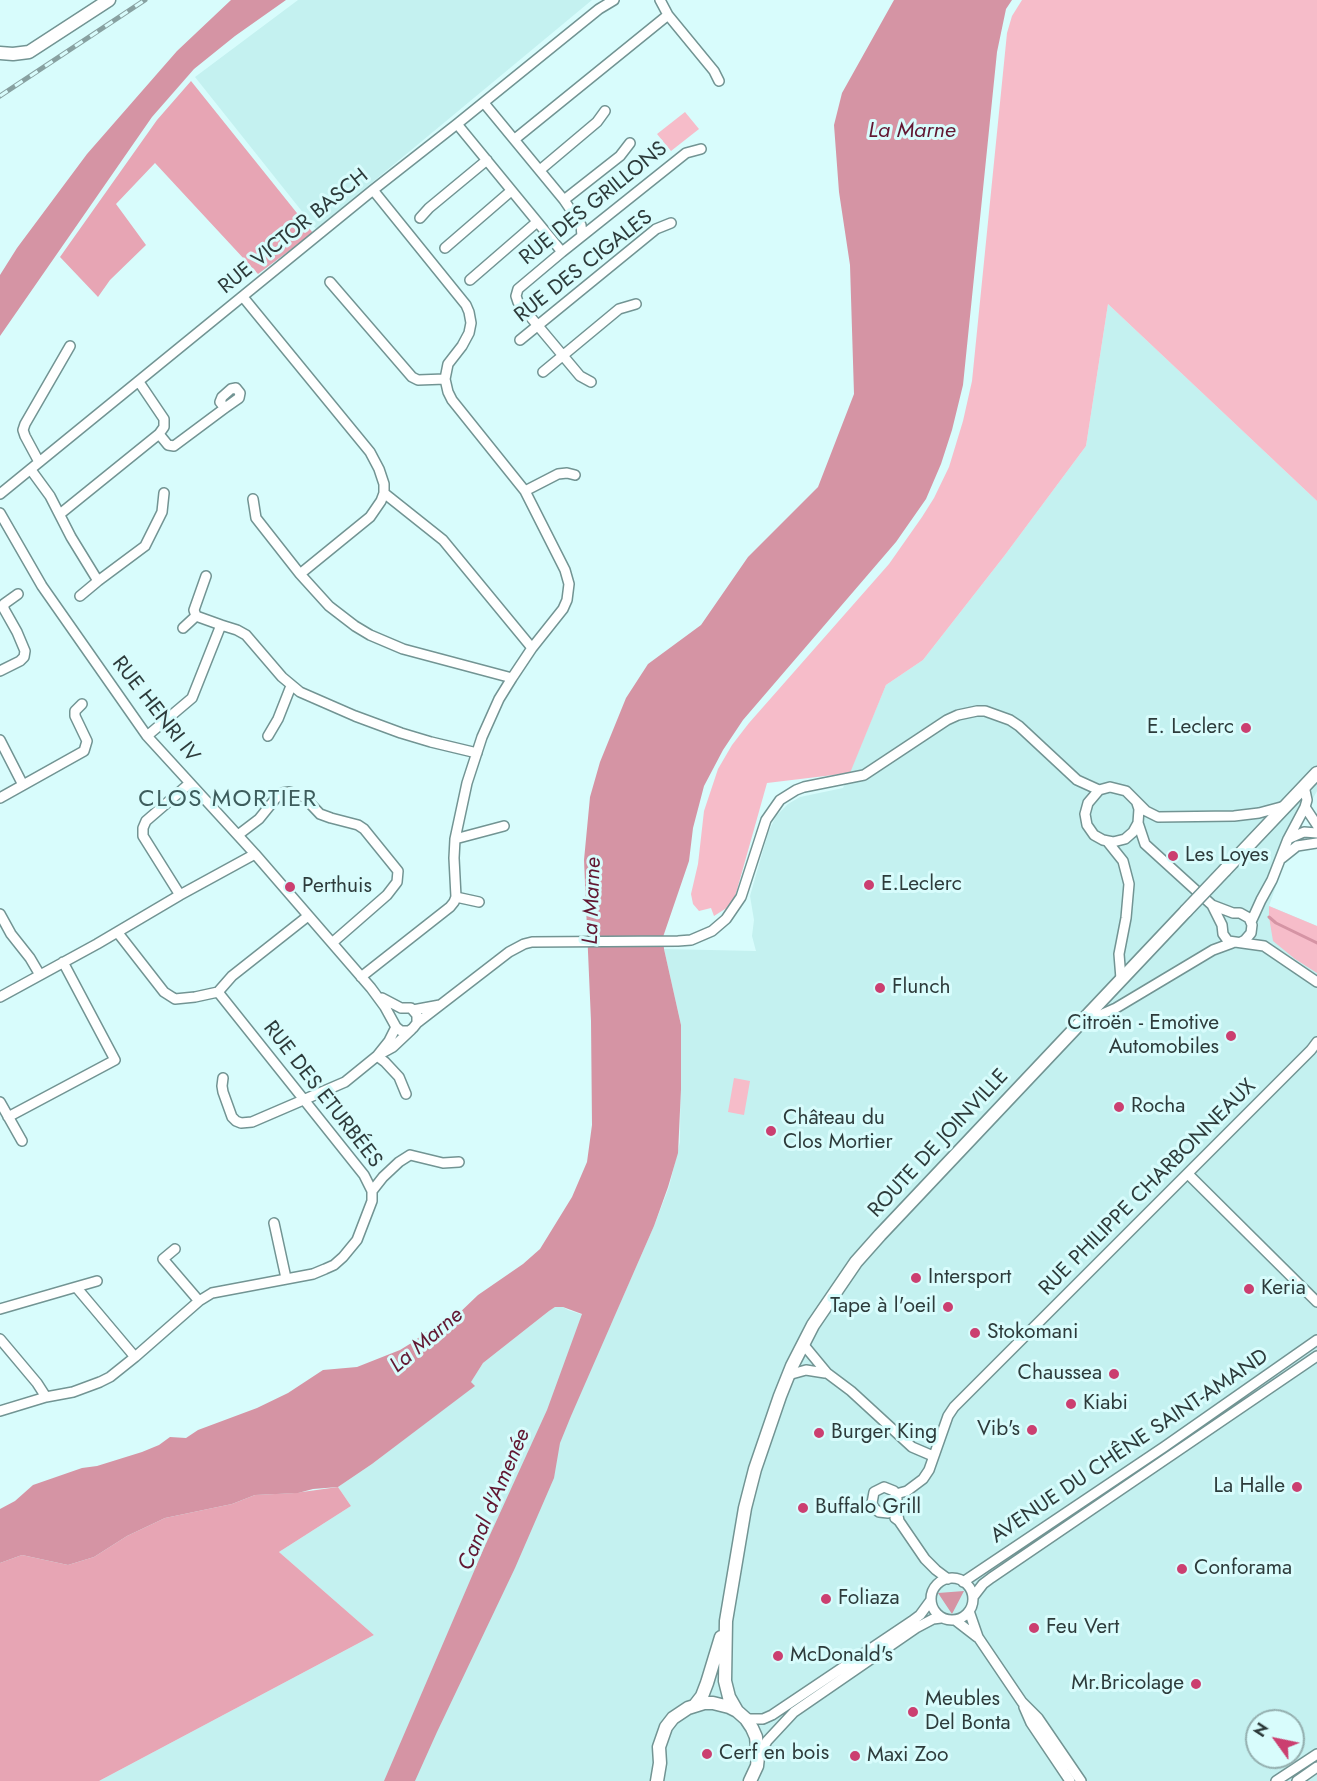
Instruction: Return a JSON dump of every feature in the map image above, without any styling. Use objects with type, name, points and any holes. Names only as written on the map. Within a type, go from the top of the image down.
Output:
[{"type":"main road","points":[[0,53],[29,52],[109,0]]},
{"type":"main road","name":"ROUTE DE JOINVILLE","points":[[726,1621],[736,1552],[755,1469],[788,1375],[816,1320],[837,1289],[879,1235],[1317,772]]},
{"type":"main road","points":[[695,1705],[702,1696],[707,1683],[726,1621]]},
{"type":"main road","points":[[726,1621],[725,1681],[729,1697],[756,1737],[757,1766],[750,1781]]},
{"type":"main road","points":[[657,1781],[660,1762],[659,1747],[666,1727],[681,1712],[695,1705],[712,1703],[729,1707],[741,1715]]},
{"type":"main road","points":[[660,1762],[668,1781]]},
{"type":"street","name":"RUE VICTOR BASCH","points":[[0,494],[373,190],[599,9],[614,0]]},
{"type":"street","points":[[660,0],[668,15],[714,71],[719,81]]},
{"type":"street","points":[[515,139],[668,15]]},
{"type":"street","points":[[484,103],[564,200],[581,225],[582,236]]},
{"type":"street","points":[[540,170],[597,122],[605,111]]},
{"type":"street","points":[[457,124],[562,252]]},
{"type":"street","points":[[564,200],[620,156],[630,142]]},
{"type":"street","name":"RUE DES GRILLONS","points":[[538,324],[518,302],[516,296],[518,289],[686,153],[701,149]]},
{"type":"street","points":[[420,218],[487,160]]},
{"type":"street","points":[[361,977],[450,908],[456,897],[455,838],[467,783],[477,753],[490,718],[512,678],[567,600],[569,584],[565,570],[525,490],[452,400],[446,387],[448,364],[469,333],[471,323],[469,312],[457,293],[373,190]]},
{"type":"street","points":[[445,248],[511,191]]},
{"type":"street","points":[[470,280],[537,222]]},
{"type":"street","name":"RUE DES CIGALES","points":[[520,340],[656,229],[671,223]]},
{"type":"street","points":[[330,282],[412,377],[423,380],[445,379]]},
{"type":"street","points":[[243,297],[370,452],[380,469],[384,484],[384,493],[377,510],[300,574]]},
{"type":"street","points":[[543,372],[619,309],[636,304]]},
{"type":"street","points":[[538,324],[580,376],[591,382]]},
{"type":"street","points":[[39,462],[23,430],[70,346]]},
{"type":"street","points":[[60,514],[159,434],[164,427],[164,419],[139,382]]},
{"type":"street","points":[[159,434],[168,445],[174,446],[225,408]]},
{"type":"street","points":[[31,470],[50,496],[71,537],[98,581]]},
{"type":"street","points":[[525,490],[562,473],[575,475]]},
{"type":"street","points":[[80,596],[145,546],[162,512],[164,493]]},
{"type":"street","points":[[384,493],[443,540],[532,648]]},
{"type":"street","points":[[253,499],[256,518],[300,574],[343,618],[386,643],[421,655],[512,678]]},
{"type":"street","name":"RUE HENRI IV","points":[[0,513],[42,586],[147,736],[255,854],[332,943],[375,993],[395,1024]]},
{"type":"street","points":[[196,616],[194,610],[206,576]]},
{"type":"street","points":[[0,671],[24,657],[25,651],[4,609],[4,604],[18,594]]},
{"type":"street","points":[[196,616],[246,635],[291,686],[300,692],[376,725],[477,753]]},
{"type":"street","points":[[183,628],[196,616]]},
{"type":"street","points":[[147,736],[192,698],[221,625]]},
{"type":"street","points":[[268,736],[278,719],[291,686]]},
{"type":"street","points":[[0,798],[84,751],[87,741],[75,716],[75,711],[82,704]]},
{"type":"street","points":[[223,1078],[223,1092],[232,1117],[241,1123],[252,1122],[345,1082],[377,1056],[393,1047],[415,1026],[517,947],[532,942],[665,941],[691,940],[702,936],[726,920],[741,897],[765,820],[780,800],[796,789],[864,775],[958,715],[985,711],[1010,720],[1077,780],[1099,790]]},
{"type":"street","points":[[0,740],[23,785]]},
{"type":"street","points":[[1077,780],[1088,802]]},
{"type":"street","points":[[180,895],[143,836],[143,828],[146,821],[190,783]]},
{"type":"street","points":[[1077,1025],[1116,1008],[1213,950],[1249,937],[1261,900],[1305,807],[1307,800],[1304,786]]},
{"type":"street","points":[[1138,823],[1125,839],[1107,841],[1094,835],[1087,825],[1085,814],[1088,802],[1099,790],[1110,787],[1131,794],[1137,803],[1158,817],[1234,816],[1259,813],[1285,806]]},
{"type":"street","points":[[238,835],[259,819],[282,792],[296,792],[302,795],[320,814],[358,825],[364,829],[398,871],[397,882],[387,895],[332,943]]},
{"type":"street","points":[[1137,803],[1138,823],[1145,844]]},
{"type":"street","points":[[1305,807],[1317,825]]},
{"type":"street","points":[[455,838],[504,826]]},
{"type":"street","points":[[1288,839],[1304,832],[1317,833]]},
{"type":"street","points":[[1125,839],[1145,844],[1212,905],[1222,925],[1223,934],[1237,943],[1264,946]]},
{"type":"street","points":[[1107,841],[1124,861],[1129,884],[1126,918],[1119,954],[1121,979]]},
{"type":"street","points":[[1282,858],[1298,846],[1317,843]]},
{"type":"street","points":[[0,996],[118,933],[180,895],[255,854]]},
{"type":"street","points":[[456,897],[479,903]]},
{"type":"street","points":[[1222,925],[1228,915],[1261,900]]},
{"type":"street","points":[[1212,905],[1249,918],[1264,946],[1317,982]]},
{"type":"street","points":[[0,914],[40,975]]},
{"type":"street","points":[[118,933],[164,992],[175,999],[218,992],[232,976],[308,916]]},
{"type":"street","points":[[8,1117],[115,1060],[63,962]]},
{"type":"street","name":"RUE DES ETURBÉES","points":[[0,1411],[46,1396],[73,1392],[100,1382],[135,1358],[199,1301],[212,1293],[313,1274],[334,1265],[357,1240],[372,1201],[372,1191],[364,1175],[218,992]]},
{"type":"street","name":"RUE HENRI IV","points":[[375,993],[400,1008]]},
{"type":"street","points":[[413,1010],[442,1005]]},
{"type":"street","points":[[377,1056],[389,1041],[395,1024],[395,1012],[400,1008],[406,1007],[417,1014],[415,1026]]},
{"type":"street","points":[[395,1024],[405,1031],[415,1026]]},
{"type":"street","name":"RUE PHILIPPE CHARBONNEAUX","points":[[896,1494],[907,1491],[923,1479],[929,1470],[948,1416],[954,1407],[1317,1042]]},
{"type":"street","points":[[377,1056],[386,1062],[399,1077],[406,1094]]},
{"type":"street","points":[[0,1102],[22,1141]]},
{"type":"street","points":[[372,1191],[382,1177],[410,1155],[443,1163],[459,1162]]},
{"type":"street","points":[[1188,1174],[1317,1302]]},
{"type":"street","points":[[274,1223],[286,1278]]},
{"type":"street","points":[[176,1249],[163,1259],[199,1301]]},
{"type":"street","points":[[0,1309],[97,1281]]},
{"type":"street","points":[[76,1287],[135,1358]]},
{"type":"street","points":[[0,1339],[38,1383],[46,1396]]},
{"type":"street","name":"AVENUE DU CHÊNE SAINT-AMAND","points":[[963,1581],[1317,1340]]},
{"type":"street","points":[[803,1344],[827,1373],[851,1391],[912,1447],[933,1456]]},
{"type":"street","name":"AVENUE DU CHÊNE SAINT-AMAND","points":[[973,1597],[991,1578],[1317,1356]]},
{"type":"street","points":[[788,1375],[806,1370],[827,1373]]},
{"type":"street","points":[[899,1521],[896,1494],[884,1487],[877,1490],[873,1496],[874,1508],[879,1512],[888,1513],[899,1521],[925,1559],[948,1579]]},
{"type":"street","points":[[888,1513],[896,1506]]},
{"type":"street","points":[[741,1715],[763,1719],[772,1715],[912,1621],[926,1608],[934,1588],[925,1559]]},
{"type":"street","points":[[934,1588],[943,1580],[948,1579],[963,1581],[968,1586],[973,1597],[969,1611],[955,1620]]},
{"type":"street","points":[[931,1600],[934,1610],[941,1618]]},
{"type":"street","points":[[969,1611],[978,1637],[1022,1702],[1031,1722],[1070,1781]]},
{"type":"street","points":[[758,1757],[767,1741],[802,1705],[916,1628],[933,1619],[955,1620],[978,1637]]},
{"type":"street","points":[[1022,1702],[1038,1718],[1081,1781]]},
{"type":"street","points":[[1276,1781],[1317,1754]]},
{"type":"street","points":[[1297,1781],[1317,1767]]},
{"type":"shaded area","points":[[298,0],[592,0],[316,229],[195,77]]},
{"type":"shaded area","points":[[1022,0],[1317,0],[1317,501],[1108,304],[1086,446],[923,660],[886,685],[850,773],[767,783],[733,904],[714,916],[711,908],[699,911],[693,904],[691,894],[698,864],[704,811],[718,769],[732,745],[749,723],[889,564],[934,498],[949,467],[972,381],[1007,33],[1012,16]]},
{"type":"shaded area","points":[[191,81],[313,233],[258,274],[155,163],[116,204],[146,245],[110,280],[98,297],[60,257],[157,120]]},
{"type":"shaded area","points":[[685,112],[699,129],[671,151],[657,134]]},
{"type":"shaded area","points":[[1108,304],[1317,501],[1317,791],[1295,831],[1269,906],[1317,926],[1317,1781],[99,1781],[374,1635],[279,1552],[351,1506],[338,1487],[372,1464],[474,1386],[470,1383],[483,1363],[549,1311],[555,1307],[563,1307],[611,1324],[669,1187],[680,1142],[681,1025],[664,949],[756,951],[752,936],[754,920],[750,896],[768,833],[776,816],[788,804],[800,797],[843,788],[886,685],[923,660],[1086,446]]},
{"type":"shaded area","points":[[1269,906],[1317,926],[1317,973],[1273,941]]},
{"type":"shaded area","points":[[734,1078],[750,1081],[744,1115],[728,1112]]},
{"type":"shaded area","points":[[338,1487],[351,1506],[279,1552],[374,1635],[99,1781],[0,1781],[0,1563],[22,1555],[68,1565],[94,1557],[127,1536],[165,1518],[232,1504],[255,1495],[295,1493]]},
{"type":"water","points":[[231,0],[286,0],[235,36],[194,69],[152,117],[0,336],[0,275],[17,248],[87,154],[177,51]]},
{"type":"water","name":"La Marne","points":[[894,0],[1012,0],[1006,9],[997,52],[963,385],[952,430],[926,499],[896,542],[743,720],[723,750],[704,786],[693,828],[689,861],[663,937],[681,1025],[678,1153],[668,1187],[654,1226],[560,1443],[554,1478],[515,1568],[415,1781],[384,1781],[484,1548],[547,1410],[582,1314],[563,1307],[555,1307],[549,1311],[483,1363],[471,1382],[475,1386],[338,1487],[298,1493],[255,1495],[232,1504],[165,1518],[127,1536],[94,1557],[68,1565],[22,1555],[0,1563],[0,1509],[15,1501],[33,1485],[82,1468],[97,1466],[142,1452],[159,1445],[170,1437],[186,1438],[198,1430],[257,1408],[288,1393],[323,1370],[357,1367],[400,1350],[426,1332],[454,1318],[478,1295],[523,1264],[540,1249],[572,1197],[587,1162],[592,1125],[591,1021],[584,860],[590,797],[600,762],[626,698],[648,664],[701,625],[748,557],[818,487],[854,394],[850,265],[839,192],[834,125],[842,93]]},
{"type":"water","points":[[964,1591],[952,1614],[938,1593]]},
{"type":"waterway","points":[[1269,917],[1276,923],[1317,943]]},
{"type":"railway","points":[[0,96],[145,0]]},
{"type":"place","name":"E. Leclerc","points":[[1246,728]]},
{"type":"place","name":"Les Loyes","points":[[1173,856]]},
{"type":"place","name":"E.Leclerc","points":[[869,885]]},
{"type":"place","name":"Perthuis","points":[[290,887]]},
{"type":"place","name":"Flunch","points":[[880,988]]},
{"type":"place","name":"Citroën - Emotive Automobiles","points":[[1231,1036]]},
{"type":"place","name":"Rocha","points":[[1119,1107]]},
{"type":"place","name":"Château du Clos Mortier","points":[[771,1131]]},
{"type":"place","name":"Intersport","points":[[916,1278]]},
{"type":"place","name":"Keria","points":[[1249,1289]]},
{"type":"place","name":"Tape à l'oeil","points":[[948,1307]]},
{"type":"place","name":"Stokomani","points":[[975,1333]]},
{"type":"place","name":"Chaussea","points":[[1114,1374]]},
{"type":"place","name":"Kiabi","points":[[1071,1404]]},
{"type":"place","name":"Vib's","points":[[1032,1430]]},
{"type":"place","name":"Burger King","points":[[819,1433]]},
{"type":"place","name":"La Halle","points":[[1297,1487]]},
{"type":"place","name":"Buffalo Grill","points":[[803,1508]]},
{"type":"place","name":"Conforama","points":[[1182,1569]]},
{"type":"place","name":"Foliaza","points":[[826,1599]]},
{"type":"place","name":"Feu Vert","points":[[1034,1628]]},
{"type":"place","name":"McDonald's","points":[[778,1656]]},
{"type":"place","name":"Mr.Bricolage","points":[[1196,1684]]},
{"type":"place","name":"Meubles Del Bonta","points":[[913,1712]]},
{"type":"place","name":"Cerf en bois","points":[[707,1754]]},
{"type":"place","name":"Maxi Zoo","points":[[855,1756]]},
{"type":"district","name":"CLOS MORTIER","points":[[228,800]]},
{"type":"water label","name":"Canal d'Amenée","points":[[495,1500]]}]
